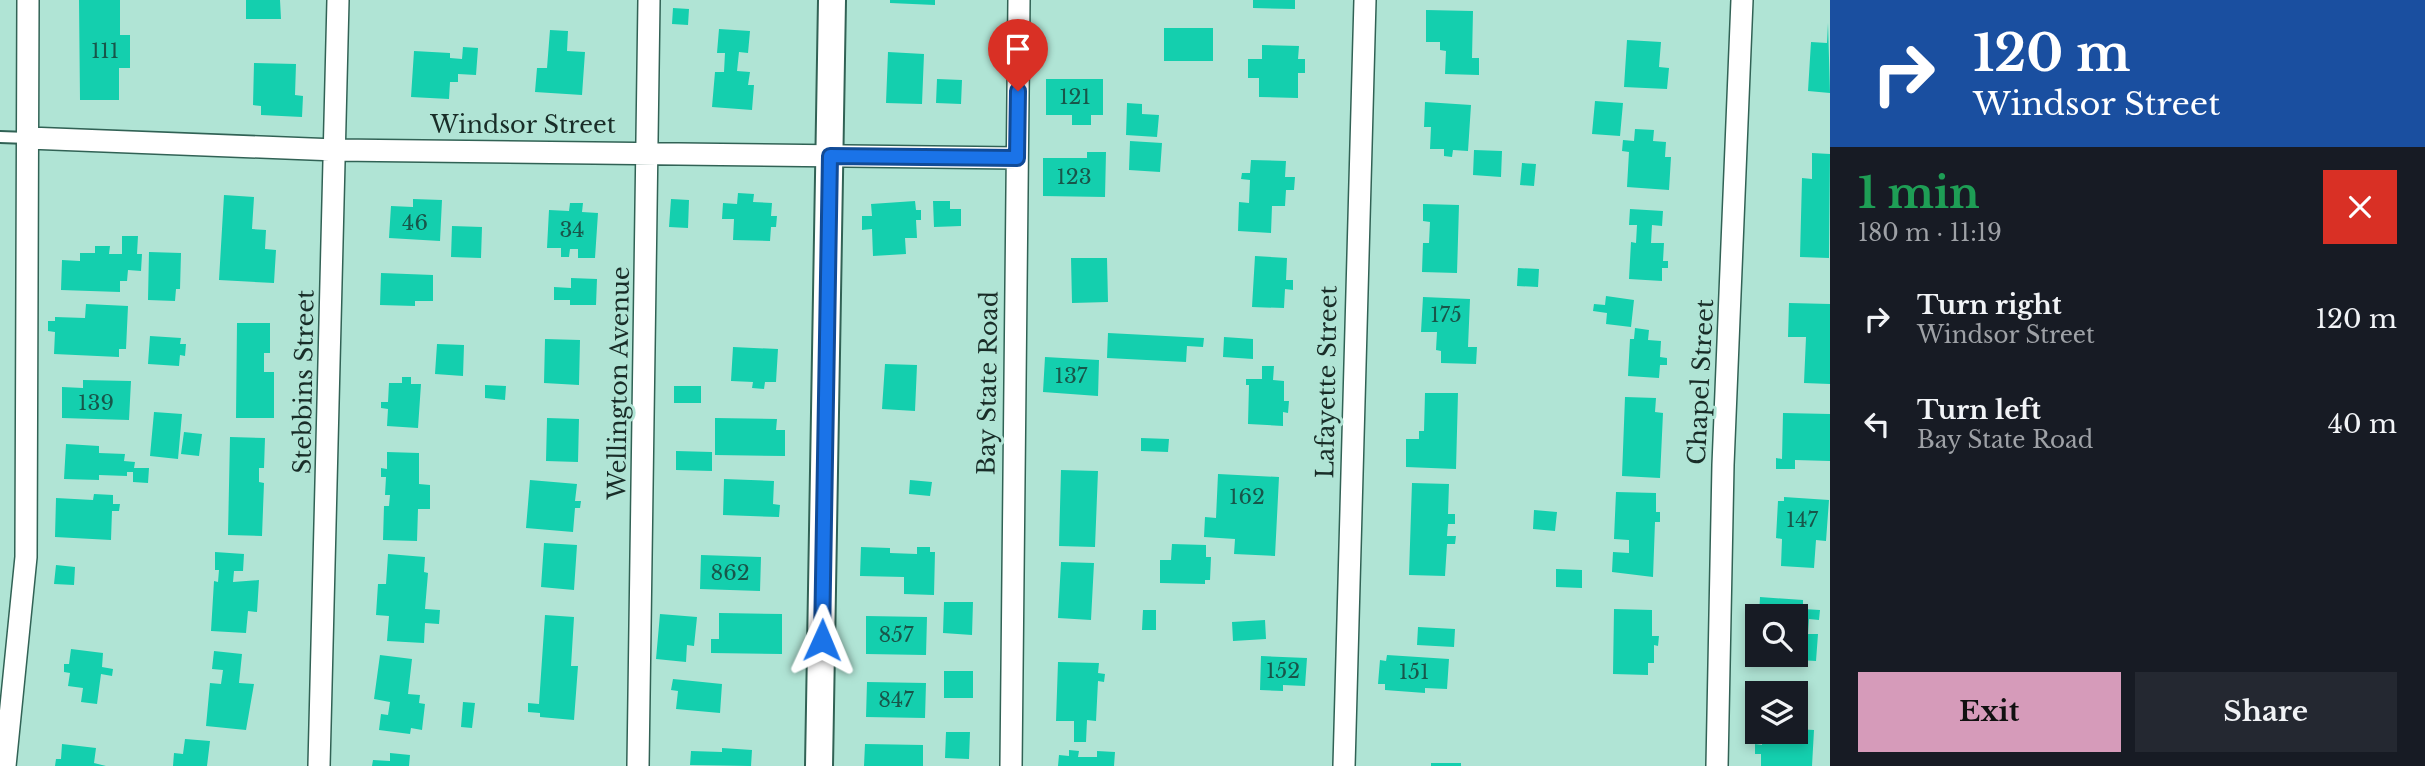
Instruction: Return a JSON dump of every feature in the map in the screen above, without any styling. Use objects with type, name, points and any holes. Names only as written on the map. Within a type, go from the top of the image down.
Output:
[{"type":"street","points":[[5,766],[26,557],[28,0]]},
{"type":"street","name":"Stebbins Street","points":[[320,766],[338,0]]},
{"type":"street","name":"Wellington Avenue","points":[[638,766],[649,0]]},
{"type":"street","points":[[819,766],[832,0]]},
{"type":"street","name":"Bay State Road","points":[[1011,766],[1019,0]]},
{"type":"street","name":"Lafayette Street","points":[[1344,766],[1365,0]]},
{"type":"street","name":"Chapel Street","points":[[1717,766],[1723,465],[1742,0]]},
{"type":"street","name":"Windsor Street","points":[[28,138],[336,150],[1017,158]]},
{"type":"lane","points":[[0,137],[28,138]]},
{"type":"building","points":[[79,0],[120,0],[120,35],[130,35],[130,68],[119,68],[119,100],[80,100]]},
{"type":"building","points":[[246,0],[280,0],[281,19],[246,19]]},
{"type":"building","points":[[890,0],[935,0],[935,5],[890,3]]},
{"type":"building","points":[[1253,0],[1295,0],[1295,9],[1253,8]]},
{"type":"building","points":[[673,8],[689,9],[688,25],[672,24]]},
{"type":"building","points":[[1426,10],[1473,11],[1472,58],[1479,58],[1479,75],[1445,74],[1446,51],[1440,50],[1440,42],[1426,42]]},
{"type":"building","points":[[1828,23],[1830,93],[1808,91],[1811,42],[1827,43]]},
{"type":"building","points":[[1164,28],[1213,28],[1213,61],[1164,61]]},
{"type":"building","points":[[719,29],[750,31],[748,53],[739,52],[737,71],[750,72],[748,85],[754,85],[752,110],[712,107],[715,72],[724,72],[725,53],[717,53]]},
{"type":"building","points":[[550,30],[568,31],[567,51],[585,52],[582,95],[535,92],[537,68],[547,68]]},
{"type":"building","points":[[1627,40],[1661,42],[1659,67],[1669,68],[1667,89],[1624,87]]},
{"type":"building","points":[[1262,45],[1299,46],[1298,59],[1305,59],[1305,73],[1298,73],[1298,98],[1259,97],[1259,78],[1248,78],[1248,59],[1262,59]]},
{"type":"building","points":[[463,47],[478,48],[476,75],[458,74],[458,82],[450,82],[449,99],[411,97],[414,51],[450,53],[450,58],[462,59]]},
{"type":"building","points":[[888,52],[924,54],[922,104],[886,103]]},
{"type":"building","points":[[254,63],[296,64],[295,95],[303,96],[302,117],[261,115],[261,106],[253,105]]},
{"type":"building","points":[[937,79],[962,80],[961,104],[936,103]]},
{"type":"building","points":[[1046,79],[1103,79],[1103,115],[1091,115],[1091,125],[1072,125],[1072,115],[1046,115]]},
{"type":"building","points":[[1595,101],[1623,103],[1620,136],[1592,134]]},
{"type":"building","points":[[1425,102],[1471,105],[1468,151],[1453,150],[1452,157],[1444,156],[1444,149],[1430,149],[1431,127],[1424,127]]},
{"type":"building","points":[[1127,103],[1142,104],[1142,114],[1159,115],[1157,137],[1126,135]]},
{"type":"building","points":[[1635,129],[1654,130],[1653,141],[1666,142],[1665,157],[1671,157],[1669,190],[1627,187],[1629,152],[1622,151],[1623,140],[1634,141]]},
{"type":"building","points":[[1130,141],[1162,143],[1160,172],[1129,170]]},
{"type":"building","points":[[1474,150],[1502,151],[1501,177],[1473,175]]},
{"type":"building","points":[[1087,152],[1106,152],[1105,197],[1043,196],[1043,158],[1087,158]]},
{"type":"building","points":[[1812,153],[1830,154],[1829,258],[1800,257],[1802,178],[1812,179]]},
{"type":"building","points":[[1251,160],[1286,161],[1285,177],[1295,177],[1294,190],[1286,190],[1285,206],[1272,206],[1271,233],[1238,231],[1239,202],[1249,203],[1250,180],[1241,179],[1242,173],[1250,173]]},
{"type":"building","points":[[1522,163],[1536,164],[1534,186],[1520,185]]},
{"type":"building","points":[[738,193],[754,194],[753,202],[772,203],[771,216],[777,216],[776,227],[771,227],[770,241],[733,240],[734,219],[722,219],[723,203],[737,204]]},
{"type":"building","points":[[224,195],[254,197],[252,229],[266,230],[265,249],[276,250],[274,283],[219,280]]},
{"type":"building","points":[[413,199],[442,200],[440,241],[389,238],[391,206],[413,207]]},
{"type":"building","points":[[671,199],[689,200],[688,228],[669,227]]},
{"type":"building","points":[[915,201],[916,210],[921,210],[921,220],[916,220],[917,238],[905,238],[906,254],[873,256],[872,229],[862,230],[862,216],[872,216],[871,204]]},
{"type":"building","points":[[933,201],[950,201],[950,209],[961,209],[961,226],[934,227]]},
{"type":"building","points":[[570,203],[583,203],[582,212],[598,213],[595,258],[578,258],[578,249],[570,249],[569,257],[561,257],[561,248],[547,248],[549,210],[569,211]]},
{"type":"building","points":[[1423,204],[1459,205],[1457,273],[1422,272],[1423,243],[1429,243],[1430,222],[1423,221]]},
{"type":"building","points":[[1630,209],[1663,211],[1662,226],[1652,225],[1651,243],[1664,243],[1663,261],[1668,261],[1668,268],[1662,268],[1662,281],[1629,279],[1631,242],[1636,243],[1637,225],[1629,225]]},
{"type":"building","points":[[452,226],[482,227],[481,258],[451,257]]},
{"type":"building","points":[[122,236],[138,236],[137,254],[142,254],[141,271],[128,270],[127,281],[120,281],[120,292],[61,290],[62,260],[80,261],[80,253],[95,253],[95,246],[110,246],[109,254],[122,254]]},
{"type":"building","points":[[149,252],[181,253],[180,289],[176,289],[175,301],[148,300]]},
{"type":"building","points":[[1255,256],[1287,258],[1286,280],[1293,280],[1293,290],[1285,289],[1284,308],[1252,307]]},
{"type":"building","points":[[1071,258],[1107,258],[1108,302],[1072,303]]},
{"type":"building","points":[[1518,268],[1539,269],[1538,287],[1517,286]]},
{"type":"building","points":[[381,273],[433,275],[433,301],[415,301],[415,306],[380,305]]},
{"type":"building","points":[[571,278],[597,279],[596,305],[570,305],[570,300],[554,300],[554,287],[571,288]]},
{"type":"building","points":[[1606,296],[1634,300],[1631,327],[1606,324],[1607,313],[1593,311],[1594,304],[1605,305]]},
{"type":"building","points":[[1423,297],[1470,299],[1468,347],[1477,347],[1476,364],[1441,363],[1441,351],[1436,350],[1437,332],[1421,332]]},
{"type":"building","points":[[1789,303],[1830,304],[1830,384],[1804,383],[1806,337],[1788,337]]},
{"type":"building","points":[[86,304],[128,306],[126,349],[119,349],[119,357],[54,354],[55,332],[48,331],[48,321],[55,321],[55,317],[85,318]]},
{"type":"building","points":[[237,323],[270,323],[270,353],[264,353],[264,372],[274,372],[274,418],[236,418]]},
{"type":"building","points":[[1635,328],[1649,330],[1648,340],[1661,341],[1660,357],[1667,358],[1667,365],[1660,365],[1659,378],[1628,376],[1630,339],[1634,339]]},
{"type":"building","points":[[1108,333],[1204,338],[1203,347],[1187,346],[1186,362],[1107,358]]},
{"type":"building","points":[[150,336],[181,338],[180,344],[186,344],[185,356],[180,355],[179,366],[148,364]]},
{"type":"building","points":[[1224,337],[1253,339],[1253,359],[1223,357]]},
{"type":"building","points":[[545,339],[580,340],[579,385],[544,383]]},
{"type":"building","points":[[437,344],[464,345],[463,376],[435,374]]},
{"type":"building","points":[[733,347],[778,349],[776,382],[765,382],[764,389],[752,388],[753,382],[731,381]]},
{"type":"building","points":[[1045,357],[1099,360],[1098,396],[1043,392]]},
{"type":"building","points":[[885,364],[917,365],[915,411],[882,409]]},
{"type":"building","points":[[1262,366],[1274,366],[1273,380],[1284,381],[1284,401],[1289,401],[1288,413],[1283,412],[1283,426],[1248,424],[1249,385],[1246,385],[1246,379],[1262,379]]},
{"type":"building","points":[[402,377],[411,377],[411,384],[421,384],[418,428],[387,426],[388,409],[381,408],[381,402],[388,402],[389,383],[402,383]]},
{"type":"building","points":[[83,380],[131,381],[129,420],[62,418],[62,387],[83,388]]},
{"type":"building","points":[[485,385],[506,386],[505,400],[485,398]]},
{"type":"building","points":[[674,386],[701,386],[701,403],[674,403]]},
{"type":"building","points":[[1425,393],[1458,393],[1456,469],[1406,467],[1406,439],[1419,439],[1419,431],[1424,431]]},
{"type":"building","points":[[1625,397],[1656,398],[1655,412],[1663,413],[1660,478],[1622,476]]},
{"type":"building","points":[[154,412],[182,414],[178,459],[150,456]]},
{"type":"building","points":[[1783,413],[1830,414],[1830,461],[1795,460],[1795,469],[1776,469],[1776,458],[1782,459]]},
{"type":"building","points":[[547,418],[579,419],[578,462],[546,461]]},
{"type":"building","points":[[715,418],[777,419],[776,430],[785,430],[785,456],[715,455]]},
{"type":"building","points":[[184,432],[202,434],[199,456],[181,454]]},
{"type":"building","points":[[230,437],[265,438],[264,468],[259,468],[259,482],[264,483],[262,536],[228,535]]},
{"type":"building","points":[[1141,438],[1169,439],[1168,452],[1141,451]]},
{"type":"building","points":[[66,444],[99,446],[99,453],[125,454],[124,461],[135,462],[134,468],[149,468],[148,483],[133,482],[133,472],[127,472],[127,476],[99,475],[99,480],[64,479]]},
{"type":"building","points":[[676,451],[712,452],[712,471],[676,470]]},
{"type":"building","points":[[387,452],[419,453],[419,484],[430,485],[430,509],[418,509],[417,541],[383,540],[384,506],[389,506],[390,495],[385,495],[386,477],[381,477],[381,468],[387,469]]},
{"type":"building","points":[[1061,470],[1098,471],[1095,547],[1059,546]]},
{"type":"building","points":[[1218,474],[1279,477],[1275,556],[1234,554],[1235,539],[1204,537],[1205,517],[1216,518]]},
{"type":"building","points":[[724,479],[774,481],[773,504],[780,505],[779,517],[723,515]]},
{"type":"building","points":[[530,480],[577,484],[575,501],[581,501],[580,508],[575,508],[573,532],[526,528]]},
{"type":"building","points":[[910,480],[932,482],[930,496],[909,494]]},
{"type":"building","points":[[1412,483],[1449,484],[1448,514],[1455,514],[1455,524],[1448,524],[1447,536],[1456,536],[1455,544],[1447,544],[1445,576],[1409,575]]},
{"type":"building","points":[[1616,492],[1656,493],[1656,512],[1660,512],[1660,522],[1655,522],[1653,577],[1612,572],[1613,552],[1629,553],[1629,540],[1614,539]]},
{"type":"building","points":[[94,494],[113,495],[113,504],[120,504],[119,511],[112,511],[111,540],[55,537],[56,498],[93,500]]},
{"type":"building","points":[[1784,497],[1829,500],[1826,541],[1816,540],[1814,568],[1781,566],[1782,539],[1776,538],[1778,501],[1784,501]]},
{"type":"building","points":[[1534,510],[1557,512],[1555,531],[1533,529]]},
{"type":"building","points":[[544,543],[577,545],[574,590],[541,587]]},
{"type":"building","points":[[1172,544],[1206,545],[1206,557],[1211,557],[1210,580],[1205,580],[1205,584],[1160,583],[1160,560],[1171,560]]},
{"type":"building","points":[[861,547],[890,548],[890,553],[917,554],[917,547],[930,547],[930,552],[935,552],[934,595],[904,594],[904,577],[860,576]]},
{"type":"building","points":[[215,552],[244,554],[243,571],[234,571],[233,582],[259,580],[257,612],[248,611],[246,633],[211,631],[214,581],[218,582],[219,570],[215,570]]},
{"type":"building","points":[[388,554],[425,557],[424,572],[428,573],[425,609],[440,610],[439,624],[425,623],[424,643],[387,641],[389,616],[376,615],[378,584],[386,584]]},
{"type":"building","points":[[701,555],[761,557],[760,591],[700,589]]},
{"type":"building","points":[[1061,562],[1094,563],[1091,620],[1058,618]]},
{"type":"building","points":[[56,565],[75,567],[74,585],[54,584]]},
{"type":"building","points":[[1556,569],[1582,570],[1582,588],[1556,587]]},
{"type":"building","points":[[1760,597],[1803,600],[1803,604],[1760,604]]},
{"type":"building","points":[[944,602],[973,602],[972,635],[943,633]]},
{"type":"building","points":[[1614,609],[1652,610],[1652,636],[1659,636],[1658,646],[1654,645],[1654,663],[1648,663],[1648,675],[1613,674]]},
{"type":"building","points":[[1808,609],[1820,610],[1819,620],[1809,619],[1808,634]]},
{"type":"building","points":[[1143,610],[1156,610],[1156,630],[1142,630]]},
{"type":"building","points":[[719,613],[782,614],[782,654],[711,653],[711,639],[719,639]]},
{"type":"building","points":[[660,614],[697,617],[694,646],[687,645],[686,662],[656,659]]},
{"type":"building","points":[[545,615],[574,617],[571,666],[578,666],[574,720],[540,717],[540,713],[528,712],[528,703],[539,704]]},
{"type":"building","points":[[866,616],[927,617],[926,655],[866,654]]},
{"type":"building","points":[[1265,620],[1266,639],[1233,641],[1232,622]]},
{"type":"building","points":[[1418,627],[1455,629],[1454,647],[1417,645]]},
{"type":"building","points":[[1808,634],[1818,634],[1816,661],[1808,661]]},
{"type":"building","points":[[71,649],[103,653],[102,667],[113,669],[112,676],[101,674],[97,704],[81,702],[83,688],[68,686],[70,673],[64,672],[64,664],[69,664]]},
{"type":"building","points":[[214,651],[242,654],[239,683],[254,684],[246,730],[206,726],[210,683],[221,684],[223,670],[212,669]]},
{"type":"building","points":[[380,655],[412,659],[408,694],[420,695],[419,703],[425,704],[422,730],[411,728],[410,734],[379,730],[381,714],[388,715],[390,702],[374,699]]},
{"type":"building","points":[[1387,655],[1449,659],[1447,689],[1425,688],[1425,693],[1385,690],[1385,684],[1378,684],[1380,660],[1386,661]]},
{"type":"building","points":[[1261,656],[1307,658],[1305,686],[1283,685],[1283,691],[1260,690]]},
{"type":"building","points":[[1058,662],[1099,663],[1098,673],[1105,674],[1104,682],[1098,681],[1096,721],[1087,720],[1086,742],[1074,742],[1074,721],[1056,721]]},
{"type":"building","points":[[944,671],[973,671],[973,698],[944,698]]},
{"type":"building","points":[[673,679],[722,684],[720,713],[676,709],[678,691],[671,690]]},
{"type":"building","points":[[867,682],[926,683],[925,718],[866,717]]},
{"type":"building","points":[[463,702],[475,703],[472,728],[461,727]]},
{"type":"building","points":[[1808,730],[1814,730],[1812,766],[1761,766],[1761,754],[1755,754],[1755,744],[1808,744]]},
{"type":"building","points":[[946,732],[970,732],[969,759],[945,758]]},
{"type":"building","points":[[185,739],[210,741],[207,766],[173,766],[174,753],[183,754]]},
{"type":"building","points":[[62,744],[96,748],[94,763],[106,766],[55,766],[56,759],[61,759]]},
{"type":"building","points":[[865,744],[923,745],[923,766],[864,766]]},
{"type":"building","points":[[722,748],[752,750],[751,766],[690,765],[691,751],[722,752]]},
{"type":"building","points":[[1069,750],[1079,751],[1078,757],[1097,757],[1097,751],[1115,752],[1114,766],[1058,766],[1059,755],[1069,756]]},
{"type":"building","points":[[390,753],[410,755],[409,766],[372,766],[373,760],[390,761]]},
{"type":"building","points":[[1431,763],[1461,763],[1461,766],[1431,766]]},
{"type":"route","points":[[822,640],[830,156],[1017,158],[1018,91]]}]
